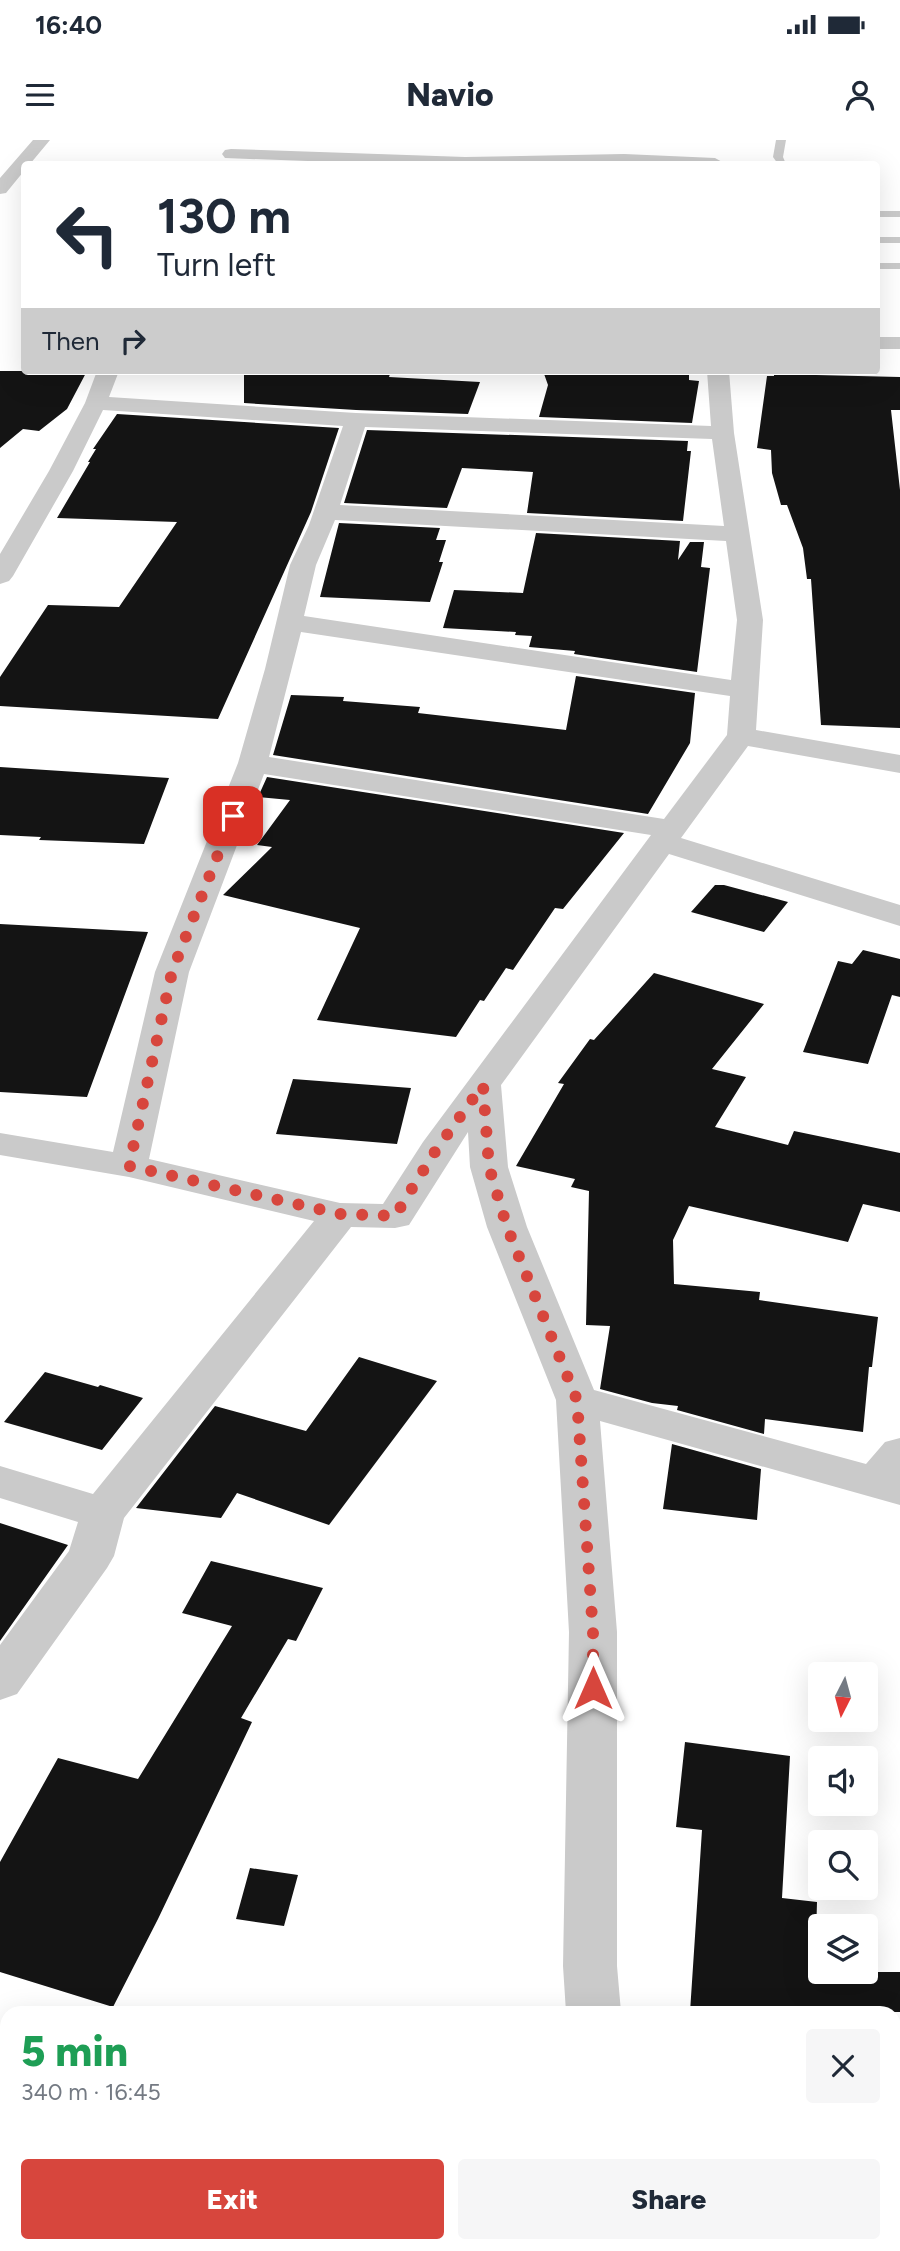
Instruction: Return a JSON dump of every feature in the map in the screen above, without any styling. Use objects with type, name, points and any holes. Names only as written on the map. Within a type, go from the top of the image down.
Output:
[{"type":"street","points":[[24,161],[42,140]]},
{"type":"street","points":[[231,153],[454,161]]},
{"type":"street","points":[[556,161],[715,158]]},
{"type":"street","points":[[0,189],[21,164]]},
{"type":"street","points":[[880,343],[900,343]]},
{"type":"street","points":[[0,576],[61,471],[96,403],[106,375]]},
{"type":"street","points":[[0,1144],[129,1166],[340,1214],[395,1216],[436,1150],[741,736],[750,620],[723,433],[718,375]]},
{"type":"street","points":[[96,403],[356,420],[723,433]]},
{"type":"street","points":[[129,1166],[172,972],[253,763],[303,565],[325,512],[356,420]]},
{"type":"street","points":[[325,512],[737,534]]},
{"type":"street","points":[[290,622],[745,690]]},
{"type":"street","points":[[741,736],[873,762],[900,764]]},
{"type":"street","points":[[253,763],[666,836],[900,916]]},
{"type":"street","points":[[483,1085],[489,1167],[507,1227],[577,1400],[593,1632],[590,1966],[593,2006]]},
{"type":"street","points":[[0,1681],[91,1556],[103,1513],[340,1214]]},
{"type":"street","points":[[577,1400],[892,1474]]},
{"type":"street","points":[[0,1482],[103,1513]]},
{"type":"lane","points":[[780,161],[778,157],[781,140]]},
{"type":"lane","points":[[880,214],[900,214]]},
{"type":"lane","points":[[880,240],[900,240]]},
{"type":"lane","points":[[880,266],[900,266]]},
{"type":"building","points":[[0,371],[21,371],[21,375],[85,375],[67,409],[39,431],[23,429],[0,448]]},
{"type":"building","points":[[244,375],[390,375],[389,377],[480,382],[468,414],[244,403]]},
{"type":"building","points":[[544,375],[689,375],[689,380],[699,381],[692,423],[539,417],[548,385]]},
{"type":"building","points":[[767,376],[900,377],[900,410],[891,410],[900,490],[900,728],[821,725],[811,579],[807,579],[803,548],[787,505],[781,505],[772,473],[771,450],[757,448]]},
{"type":"building","points":[[117,414],[339,428],[311,512],[218,719],[0,706],[0,677],[48,605],[119,607],[177,522],[57,518],[90,462],[96,449],[93,449]]},
{"type":"building","points":[[367,430],[688,441],[687,451],[691,451],[683,521],[527,513],[533,472],[462,468],[447,508],[344,503]]},
{"type":"building","points":[[339,523],[440,528],[436,540],[446,540],[439,562],[443,562],[430,602],[320,597]]},
{"type":"building","points":[[536,533],[680,541],[678,560],[690,542],[704,542],[701,567],[710,568],[697,672],[574,654],[575,651],[529,647],[532,636],[515,635],[516,632],[443,628],[454,590],[523,593]]},
{"type":"building","points":[[576,676],[695,693],[690,743],[648,814],[273,755],[291,695],[344,697],[343,701],[420,707],[418,713],[566,730]]},
{"type":"building","points":[[0,767],[169,778],[144,844],[39,840],[41,837],[0,835]]},
{"type":"building","points":[[267,777],[624,833],[563,909],[555,908],[513,970],[506,968],[484,1001],[480,1000],[456,1037],[317,1020],[360,928],[223,895],[272,847],[257,845],[290,800],[258,797]]},
{"type":"building","points":[[715,885],[788,902],[764,932],[691,912]]},
{"type":"building","points":[[0,924],[148,932],[87,1097],[0,1092]]},
{"type":"building","points":[[863,950],[900,959],[900,997],[892,995],[868,1064],[803,1052],[838,961],[852,964]]},
{"type":"building","points":[[654,973],[764,1004],[712,1069],[746,1077],[715,1127],[788,1145],[794,1131],[900,1153],[900,1212],[863,1204],[848,1242],[689,1206],[673,1240],[674,1284],[760,1292],[759,1300],[878,1317],[872,1367],[869,1367],[863,1432],[765,1419],[764,1434],[677,1410],[678,1406],[652,1403],[600,1389],[610,1326],[586,1325],[589,1191],[571,1187],[575,1179],[516,1166],[564,1084],[558,1083],[590,1039],[594,1040]]},
{"type":"building","points":[[293,1079],[411,1088],[397,1144],[276,1134]]},
{"type":"building","points":[[359,1357],[437,1381],[329,1525],[237,1493],[221,1518],[136,1508],[215,1406],[306,1431]]},
{"type":"building","points":[[45,1372],[143,1398],[102,1450],[4,1422]]},
{"type":"building","points":[[672,1444],[761,1469],[757,1520],[663,1509]]},
{"type":"building","points":[[0,1523],[68,1545],[0,1641]]},
{"type":"building","points":[[211,1561],[323,1588],[296,1641],[288,1639],[241,1718],[252,1722],[114,2006],[0,1972],[0,1862],[58,1758],[138,1779],[232,1626],[182,1613]]},
{"type":"building","points":[[685,1742],[790,1756],[782,1898],[817,1902],[817,1914],[808,1914],[808,1984],[878,1984],[878,1972],[900,1972],[900,2006],[690,2006],[702,1830],[676,1827]]},
{"type":"building","points":[[250,1868],[298,1875],[284,1926],[236,1919]]},
{"type":"route","points":[[233,816],[172,972],[129,1166],[340,1214],[395,1216],[436,1150],[483,1085],[489,1167],[507,1227],[577,1400],[593,1632],[593,1688]]}]
